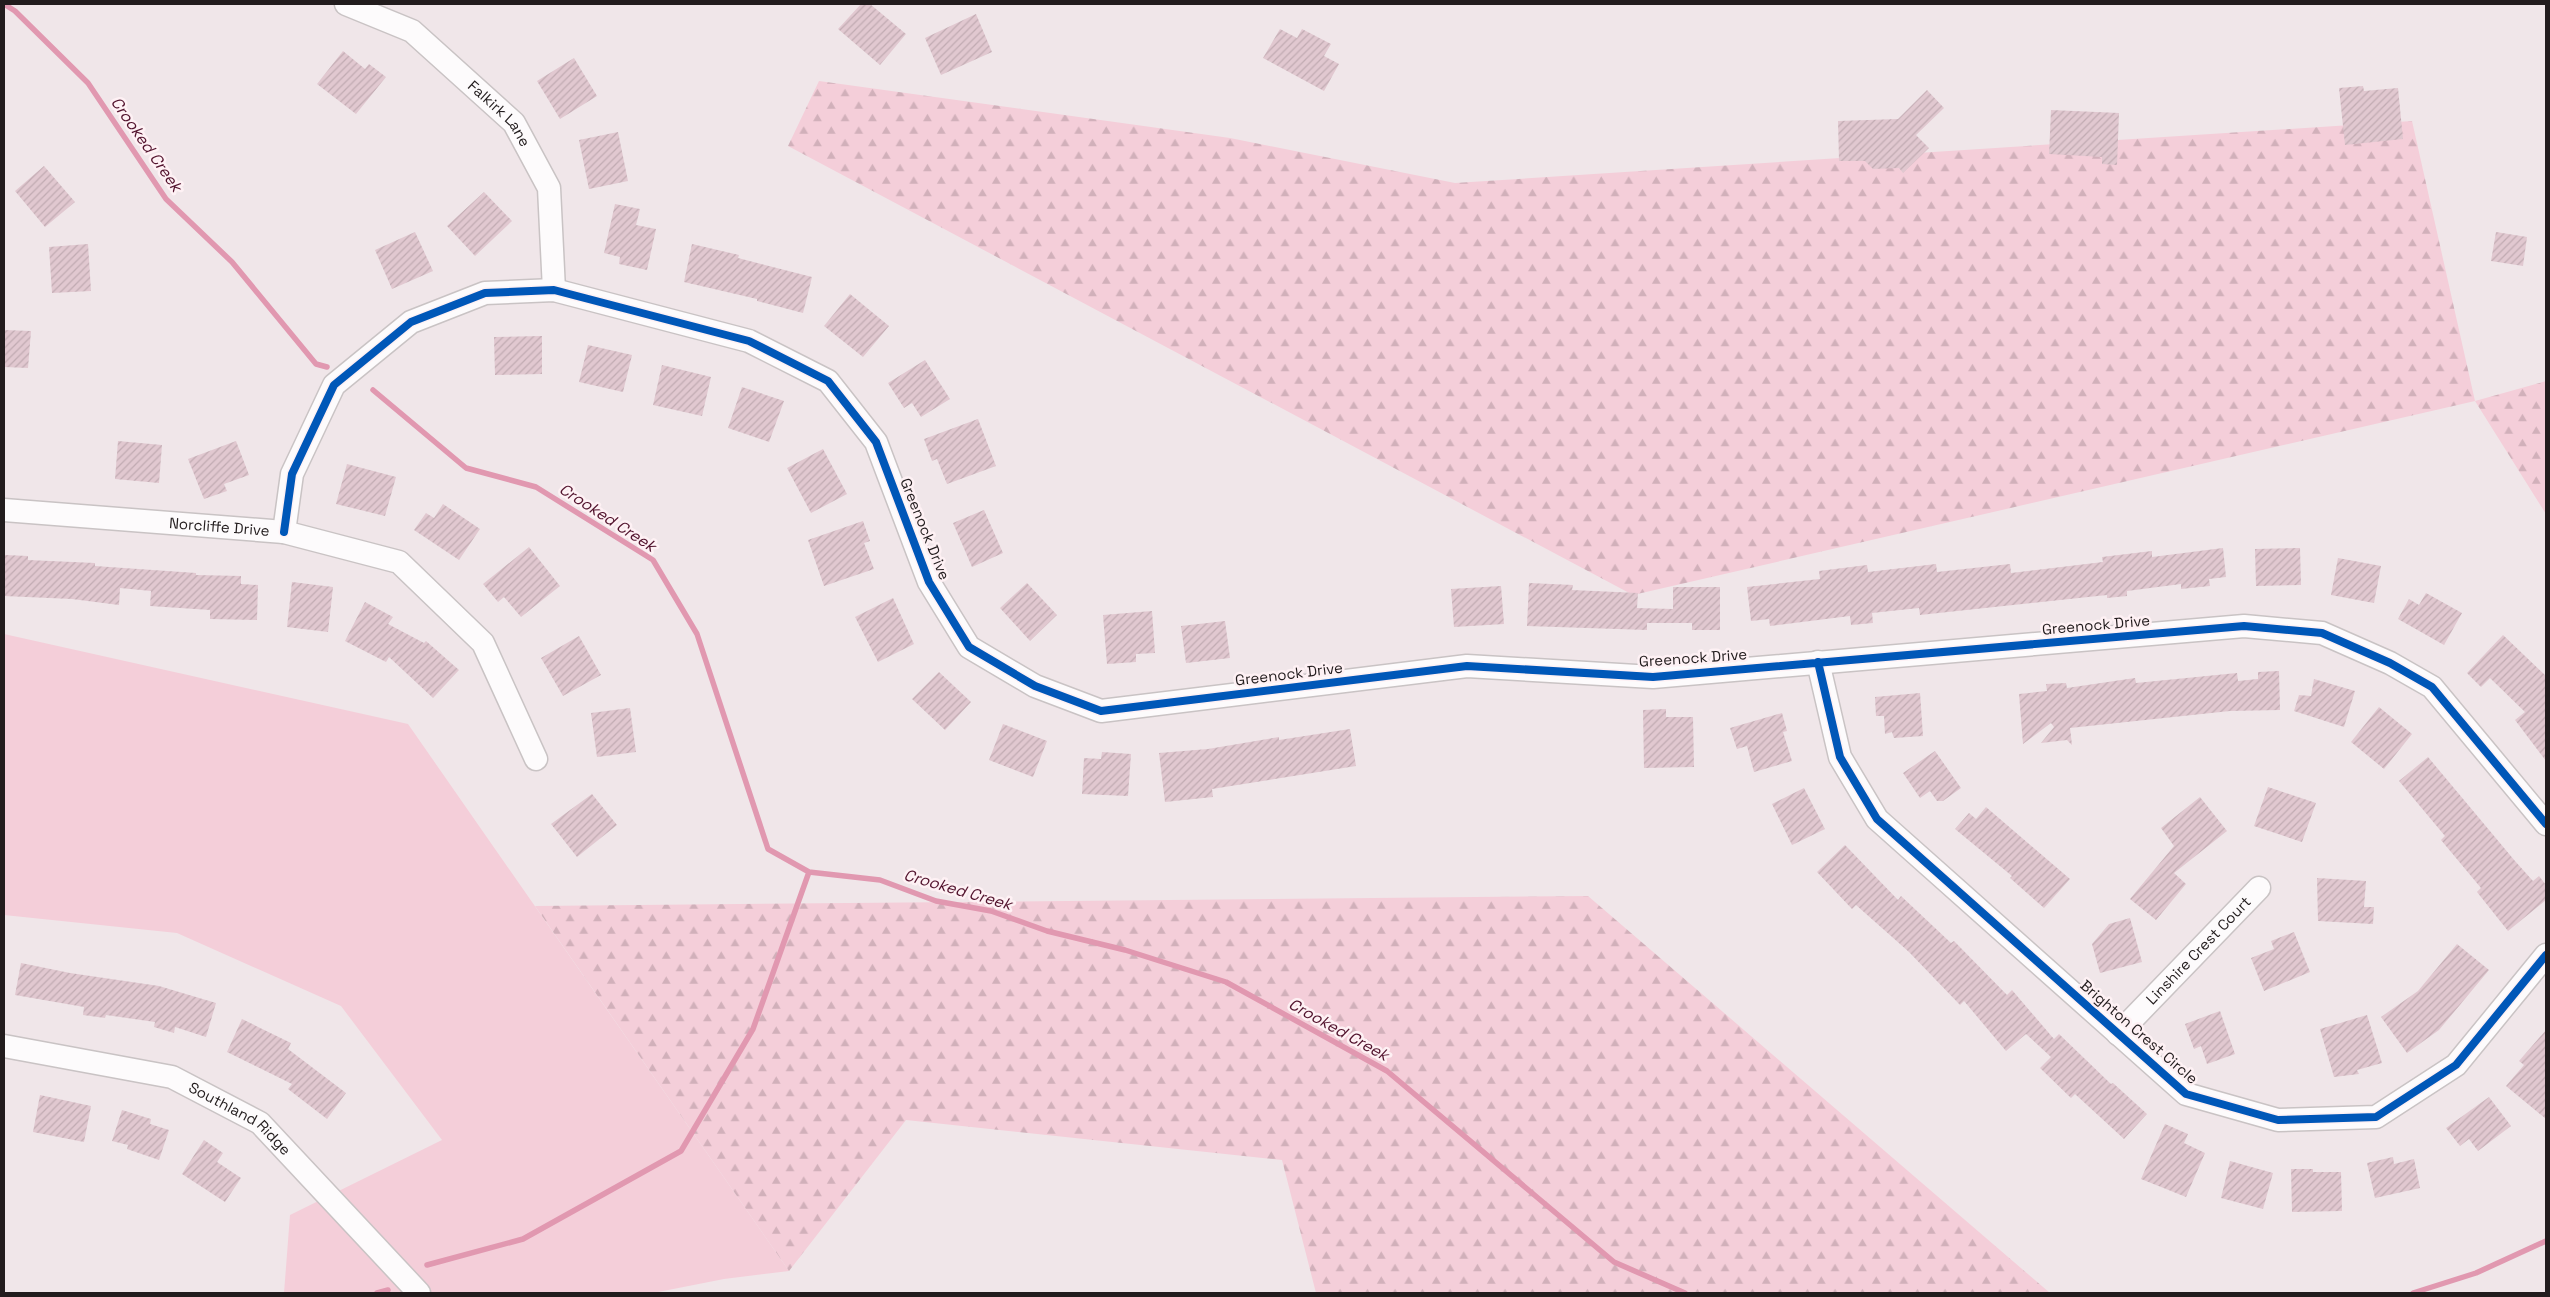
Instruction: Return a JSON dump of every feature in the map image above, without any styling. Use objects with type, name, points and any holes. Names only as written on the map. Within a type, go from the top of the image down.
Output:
[{"type":"street","name":"Falkirk Lane","points":[[346,4],[412,31],[514,123],[549,188],[554,290]]},
{"type":"street","name":"Greenock Drive","points":[[284,532],[292,474],[334,386],[411,322],[485,293],[554,290],[749,341],[828,382],[876,442],[929,582],[969,647],[1035,686],[1101,711],[1467,666],[1653,677],[2244,626],[2322,633],[2390,663],[2432,688],[2546,824]]},
{"type":"street","name":"Norcliffe Drive","points":[[4,510],[284,532],[399,562],[483,643],[536,759]]},
{"type":"street","name":"Brighton Crest Circle","points":[[1818,662],[1840,757],[1877,819],[2186,1094],[2278,1120],[2376,1117],[2456,1065],[2546,955]]},
{"type":"street","name":"Linshire Crest Court","points":[[2118,1034],[2259,888]]},
{"type":"street","name":"Southland Ridge","points":[[4,1046],[172,1077],[260,1122],[419,1293]]},
{"type":"green space","points":[[819,81],[1230,138],[1455,183],[2412,121],[2475,401],[1633,595],[788,146]]},
{"type":"green space","points":[[2546,381],[2546,514],[2475,401]]},
{"type":"green space","points":[[4,634],[408,724],[789,1271],[724,1279],[653,1293],[284,1293],[290,1215],[442,1140],[341,1006],[177,933],[4,915]]},
{"type":"green space","points":[[1588,896],[2050,1293],[1316,1293],[1282,1160],[906,1120],[789,1271],[535,906]]},
{"type":"building","points":[[861,4],[870,4],[906,34],[880,65],[838,29]]},
{"type":"building","points":[[976,14],[992,52],[941,75],[925,38]]},
{"type":"building","points":[[1280,29],[1297,38],[1302,29],[1331,44],[1324,56],[1339,64],[1324,91],[1263,58]]},
{"type":"building","points":[[343,51],[365,69],[369,64],[386,77],[356,114],[317,84]]},
{"type":"building","points":[[574,58],[597,96],[560,119],[537,81]]},
{"type":"building","points":[[2363,86],[2364,91],[2398,88],[2403,139],[2345,145],[2339,88]]},
{"type":"building","points":[[1927,90],[1944,108],[1916,135],[1929,148],[1903,173],[1899,168],[1873,169],[1865,161],[1839,161],[1838,121],[1898,119]]},
{"type":"building","points":[[2051,110],[2119,113],[2117,165],[2102,164],[2102,157],[2049,154]]},
{"type":"building","points":[[618,132],[628,181],[589,189],[579,140]]},
{"type":"building","points":[[44,166],[75,202],[45,227],[15,191]]},
{"type":"building","points":[[484,192],[512,221],[475,256],[447,226]]},
{"type":"building","points":[[615,204],[640,209],[636,225],[656,229],[647,270],[619,264],[620,257],[604,253]]},
{"type":"building","points":[[415,232],[433,271],[392,289],[375,250]]},
{"type":"building","points":[[2496,232],[2527,237],[2523,266],[2491,261]]},
{"type":"building","points":[[88,244],[91,291],[52,293],[49,247]]},
{"type":"building","points":[[692,244],[739,255],[738,258],[812,277],[803,313],[757,301],[757,299],[684,282]]},
{"type":"building","points":[[850,294],[889,326],[863,357],[824,326]]},
{"type":"building","points":[[4,330],[31,331],[28,368],[4,367]]},
{"type":"building","points":[[542,336],[542,374],[495,375],[494,337]]},
{"type":"building","points":[[588,345],[632,355],[623,392],[579,382]]},
{"type":"building","points":[[925,360],[950,399],[921,417],[912,403],[904,408],[888,383]]},
{"type":"building","points":[[662,365],[711,377],[702,416],[653,405]]},
{"type":"building","points":[[742,387],[784,401],[769,442],[728,428]]},
{"type":"building","points":[[978,419],[996,466],[947,484],[937,459],[932,461],[924,439]]},
{"type":"building","points":[[118,441],[162,445],[159,483],[115,479]]},
{"type":"building","points":[[236,441],[249,475],[224,484],[227,491],[204,499],[188,459]]},
{"type":"building","points":[[823,449],[847,494],[811,513],[787,468]]},
{"type":"building","points":[[347,464],[396,477],[385,516],[336,504]]},
{"type":"building","points":[[443,504],[480,529],[459,560],[414,530],[426,513],[434,518]]},
{"type":"building","points":[[984,510],[1003,553],[972,567],[953,523]]},
{"type":"building","points":[[863,521],[870,541],[864,543],[874,569],[824,586],[808,540]]},
{"type":"building","points":[[529,547],[560,586],[521,617],[504,597],[498,602],[483,584]]},
{"type":"building","points":[[2223,548],[2226,577],[2209,579],[2210,586],[2181,589],[2181,584],[2127,591],[2127,596],[2107,598],[2107,595],[1920,615],[1919,608],[1872,613],[1873,623],[1851,625],[1850,616],[1770,626],[1769,619],[1751,621],[1747,587],[1820,579],[1819,571],[1867,565],[1868,572],[1936,564],[1937,572],[2010,564],[2011,573],[2103,562],[2102,557],[2152,551],[2152,557]]},
{"type":"building","points":[[2300,548],[2301,585],[2256,586],[2255,549]]},
{"type":"building","points":[[5,555],[28,556],[28,560],[95,563],[95,566],[196,573],[196,575],[241,576],[241,584],[258,585],[257,620],[210,619],[210,610],[150,606],[151,591],[120,588],[119,605],[72,599],[4,596]]},
{"type":"building","points":[[2338,558],[2381,566],[2374,603],[2331,595]]},
{"type":"building","points":[[292,582],[333,587],[328,632],[287,627]]},
{"type":"building","points":[[1027,583],[1057,615],[1030,641],[1000,608]]},
{"type":"building","points":[[1529,583],[1573,585],[1572,590],[1638,593],[1637,608],[1673,609],[1673,587],[1720,587],[1720,630],[1692,630],[1692,623],[1647,623],[1647,630],[1527,626]]},
{"type":"building","points":[[1501,586],[1504,624],[1454,627],[1451,589]]},
{"type":"building","points":[[2426,593],[2462,613],[2444,645],[2398,619],[2409,599],[2419,605]]},
{"type":"building","points":[[893,598],[914,644],[878,662],[855,617]]},
{"type":"building","points":[[365,602],[393,617],[388,624],[424,643],[426,641],[459,670],[433,698],[389,657],[386,662],[345,641]]},
{"type":"building","points":[[1152,611],[1155,653],[1136,654],[1136,662],[1107,664],[1103,615]]},
{"type":"building","points":[[1225,621],[1230,658],[1186,663],[1181,626]]},
{"type":"building","points":[[2503,635],[2546,676],[2546,761],[2515,720],[2525,712],[2490,678],[2481,687],[2467,673]]},
{"type":"building","points":[[579,636],[601,675],[563,696],[541,658]]},
{"type":"building","points":[[2279,671],[2280,710],[2230,711],[2070,728],[2072,745],[2067,740],[2041,743],[2054,727],[2051,723],[2023,744],[2019,694],[2047,691],[2046,684],[2066,683],[2067,688],[2135,678],[2136,683],[2237,673],[2238,681],[2258,679],[2258,672]]},
{"type":"building","points":[[939,672],[971,702],[945,730],[912,699]]},
{"type":"building","points":[[2314,679],[2355,691],[2344,727],[2294,711],[2299,695],[2311,696]]},
{"type":"building","points":[[1920,693],[1923,736],[1894,738],[1892,732],[1885,734],[1884,716],[1876,716],[1875,697]]},
{"type":"building","points":[[2379,707],[2412,734],[2384,769],[2351,742]]},
{"type":"building","points":[[630,708],[636,752],[597,757],[591,713]]},
{"type":"building","points":[[1666,709],[1666,717],[1693,717],[1694,767],[1644,768],[1643,710]]},
{"type":"building","points":[[1782,713],[1787,731],[1783,732],[1792,761],[1754,772],[1747,746],[1737,749],[1730,728]]},
{"type":"building","points":[[1003,724],[1047,741],[1033,777],[989,760]]},
{"type":"building","points":[[1350,729],[1356,766],[1212,789],[1213,797],[1165,802],[1159,753],[1208,749],[1279,737],[1279,740]]},
{"type":"building","points":[[1935,751],[1961,788],[1943,801],[1937,801],[1930,791],[1920,798],[1903,773]]},
{"type":"building","points":[[1102,752],[1131,754],[1128,796],[1082,794],[1084,758],[1101,759]]},
{"type":"building","points":[[2428,757],[2533,881],[2539,876],[2546,885],[2546,900],[2508,931],[2477,892],[2481,888],[2441,840],[2445,836],[2399,781]]},
{"type":"building","points":[[2268,787],[2316,803],[2302,842],[2254,826]]},
{"type":"building","points":[[1804,788],[1825,829],[1792,845],[1772,804]]},
{"type":"building","points":[[592,794],[617,825],[577,857],[551,824]]},
{"type":"building","points":[[2200,797],[2227,831],[2174,873],[2186,884],[2156,920],[2130,899],[2174,846],[2161,828]]},
{"type":"building","points":[[1986,807],[2070,879],[2044,908],[2010,878],[2012,876],[1955,829],[1969,813],[1976,819]]},
{"type":"building","points":[[1845,845],[1898,900],[1901,896],[1951,943],[1954,941],[2007,995],[2012,990],[2054,1039],[2059,1034],[2111,1084],[2113,1083],[2147,1114],[2124,1139],[2075,1094],[2071,1098],[2040,1068],[2051,1057],[2026,1034],[2006,1051],[1964,1001],[1960,1005],[1909,952],[1856,905],[1852,909],[1817,872]]},
{"type":"building","points":[[2317,878],[2366,881],[2364,907],[2374,907],[2373,924],[2318,921]]},
{"type":"building","points":[[2130,918],[2142,962],[2100,973],[2092,944],[2109,924]]},
{"type":"building","points":[[2294,932],[2310,972],[2264,991],[2251,958],[2274,949],[2271,941]]},
{"type":"building","points":[[2457,944],[2489,970],[2439,1030],[2407,1053],[2381,1017],[2418,991]]},
{"type":"building","points":[[21,963],[70,973],[159,986],[216,1003],[206,1037],[175,1027],[174,1033],[154,1027],[155,1022],[106,1015],[105,1018],[83,1015],[84,1007],[15,995]]},
{"type":"building","points":[[2220,1011],[2235,1054],[2207,1064],[2201,1046],[2194,1049],[2185,1024]]},
{"type":"building","points":[[2367,1015],[2382,1063],[2357,1070],[2359,1074],[2334,1077],[2320,1029]]},
{"type":"building","points":[[242,1019],[291,1043],[288,1049],[346,1093],[327,1119],[288,1089],[292,1084],[227,1052]]},
{"type":"building","points":[[2546,1030],[2546,1119],[2506,1086],[2524,1065],[2519,1061]]},
{"type":"building","points":[[40,1095],[91,1106],[84,1142],[33,1132]]},
{"type":"building","points":[[2489,1097],[2511,1126],[2478,1151],[2469,1139],[2460,1146],[2446,1128]]},
{"type":"building","points":[[122,1110],[151,1119],[150,1124],[169,1130],[159,1160],[127,1149],[128,1145],[112,1141]]},
{"type":"building","points":[[2165,1124],[2188,1134],[2184,1143],[2205,1153],[2186,1197],[2141,1179]]},
{"type":"building","points":[[204,1140],[223,1153],[217,1162],[241,1178],[225,1202],[182,1174]]},
{"type":"building","points":[[2393,1157],[2394,1164],[2414,1159],[2420,1188],[2375,1198],[2367,1163]]},
{"type":"building","points":[[2230,1161],[2273,1173],[2263,1209],[2221,1198]]},
{"type":"building","points":[[2291,1169],[2313,1169],[2313,1172],[2341,1172],[2342,1211],[2292,1212]]},
{"type":"waterway","name":"Crooked Creek","points":[[4,4],[15,11],[88,83],[166,199],[232,262],[316,364],[327,367]]},
{"type":"waterway","name":"Crooked Creek","points":[[373,390],[466,468],[536,487],[653,560],[697,634],[768,849],[809,872],[880,880],[936,901],[991,911],[1047,931],[1125,950],[1226,982],[1387,1071],[1614,1262],[1685,1293]]},
{"type":"waterway","points":[[427,1265],[523,1239],[681,1151],[753,1029],[809,872]]},
{"type":"waterway","points":[[2413,1293],[2476,1273],[2546,1241]]},
{"type":"waterway","points":[[377,1293],[388,1290]]},
{"type":"cycle path","points":[[284,532],[292,474],[334,385],[411,322],[485,293],[554,290],[749,341],[828,381],[876,442],[929,582],[969,647],[1035,686],[1101,711],[1467,666],[1653,677],[2244,626],[2322,633],[2390,663],[2432,687],[2546,824]]},
{"type":"cycle path","points":[[1818,662],[1840,757],[1877,819],[2186,1094],[2278,1120],[2376,1117],[2456,1065],[2546,955]]}]
